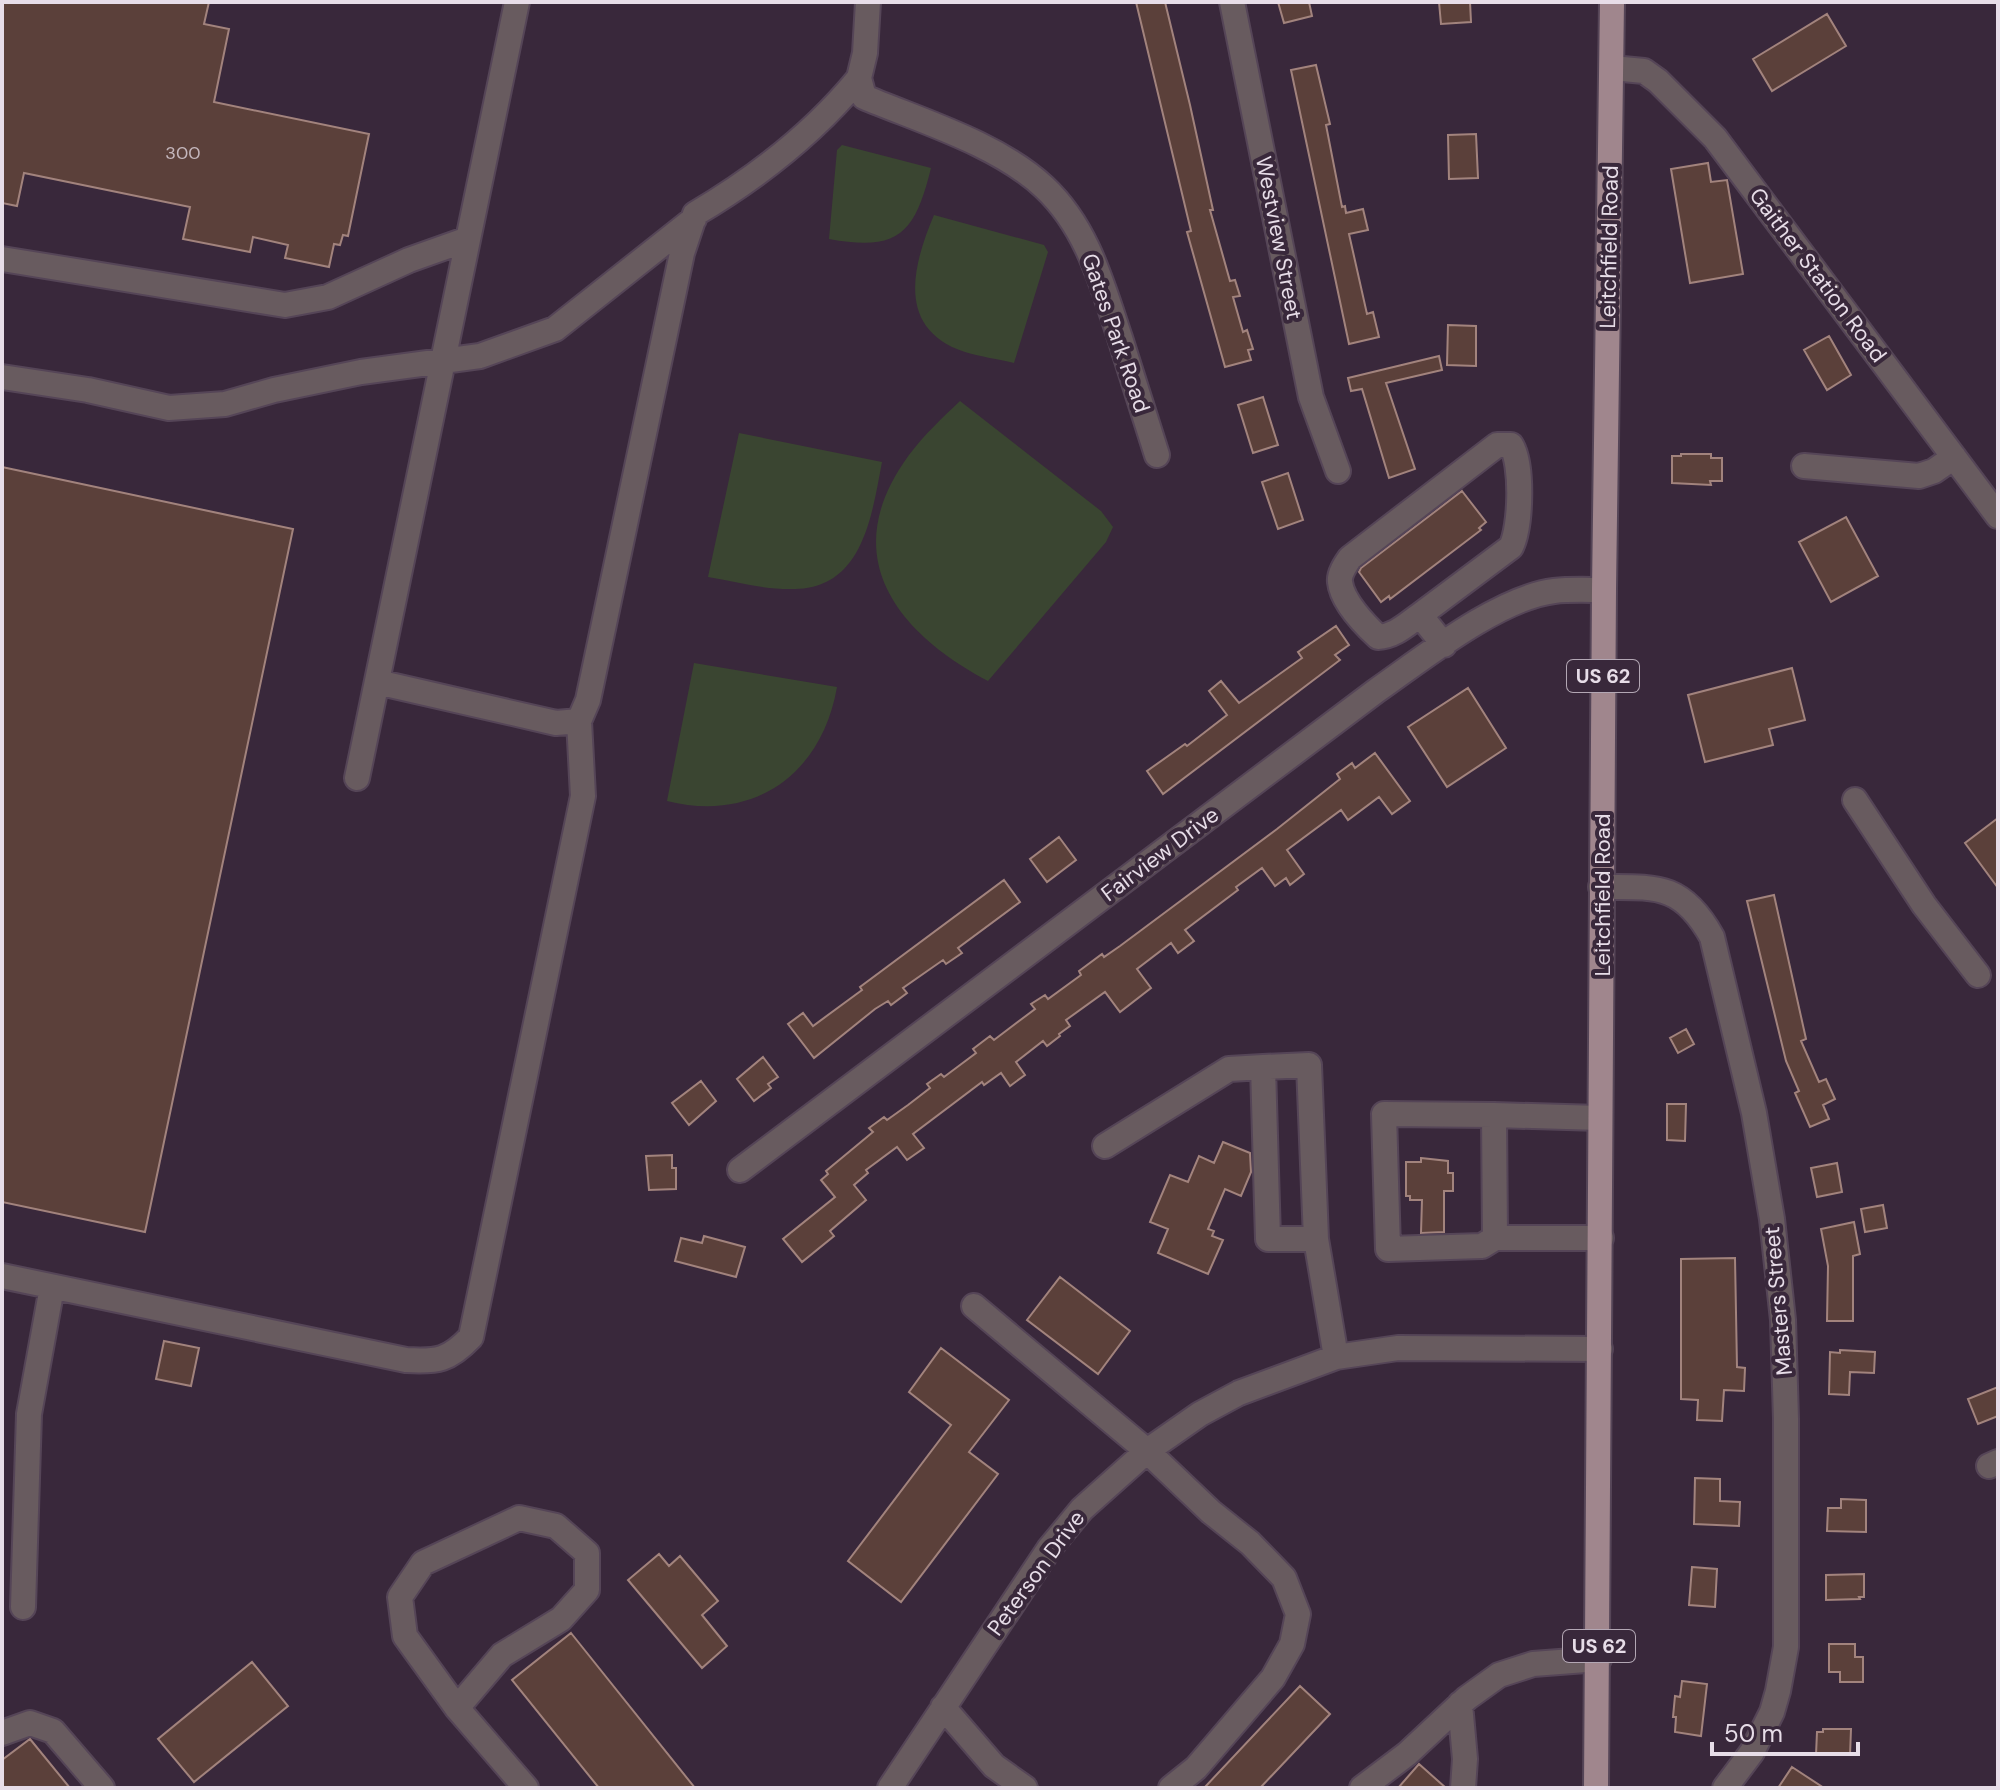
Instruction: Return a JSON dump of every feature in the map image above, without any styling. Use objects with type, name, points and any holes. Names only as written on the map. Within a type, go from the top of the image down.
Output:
[{"type":"main road","name":"Leitchfield Road","points":[[1596,1788],[1601,887],[1612,2]]},
{"type":"street","points":[[357,778],[517,2]]},
{"type":"street","points":[[2,1276],[406,1360],[431,1361],[455,1354],[471,1337],[583,796],[579,721],[588,700],[682,253],[695,214],[747,183],[836,107],[859,78],[865,53],[868,2]]},
{"type":"street","name":"Westview Street","points":[[1232,2],[1311,397],[1338,471]]},
{"type":"street","name":"Gaither Station Road","points":[[1612,68],[1644,71],[1715,138],[1998,516]]},
{"type":"street","name":"Gates Park Road","points":[[859,78],[864,97],[1001,157],[1043,186],[1061,204],[1076,225],[1099,273],[1157,455]]},
{"type":"street","points":[[2,377],[88,390],[169,408],[225,404],[274,390],[361,372],[480,356],[555,329],[694,219]]},
{"type":"street","points":[[2,259],[285,305],[328,297],[409,260],[468,239]]},
{"type":"street","points":[[1497,445],[1511,445],[1517,454],[1519,469],[1516,537],[1511,547],[1420,615],[1398,631],[1378,637],[1350,605],[1342,589],[1340,583],[1344,567],[1350,558],[1497,445]]},
{"type":"street","points":[[1804,466],[1919,476],[1934,471],[1954,457]]},
{"type":"street","name":"Fairview Drive","points":[[740,1170],[1363,701],[1444,645],[1509,606],[1531,598],[1552,591],[1604,590]]},
{"type":"street","points":[[1420,615],[1444,645]]},
{"type":"street","points":[[377,682],[556,723],[579,721]]},
{"type":"street","points":[[1855,800],[1924,905],[1978,975]]},
{"type":"street","name":"Masters Street","points":[[1601,887],[1657,887],[1690,907],[1703,920],[1712,937],[1754,1113],[1772,1219],[1783,1320],[1786,1647],[1772,1712],[1752,1752],[1725,1788]]},
{"type":"street","points":[[1105,1146],[1229,1069],[1309,1065],[1316,1239],[1336,1357]]},
{"type":"street","points":[[1263,1067],[1268,1239],[1316,1239]]},
{"type":"street","points":[[1600,1118],[1384,1114],[1388,1249],[1482,1246],[1495,1238],[1601,1238]]},
{"type":"street","points":[[1494,1115],[1495,1238]]},
{"type":"street","points":[[23,1607],[29,1414],[52,1287]]},
{"type":"street","points":[[974,1306],[1147,1451],[1211,1512],[1250,1543],[1284,1578],[1298,1614],[1292,1644],[1273,1678],[1196,1768],[1171,1788]]},
{"type":"street","name":"Peterson Drive","points":[[890,1788],[1049,1549],[1082,1509],[1147,1451],[1200,1414],[1239,1393],[1336,1357],[1398,1348],[1600,1349]]},
{"type":"street","points":[[457,1708],[502,1655],[561,1619],[587,1590],[587,1553],[556,1526],[519,1518],[423,1563],[400,1597],[405,1636],[457,1708],[526,1788]]},
{"type":"street","points":[[1362,1788],[1407,1754],[1460,1704],[1499,1675],[1533,1664],[1599,1659]]},
{"type":"street","points":[[1460,1704],[1465,1759],[1463,1788]]},
{"type":"street","points":[[943,1707],[994,1766],[1025,1788]]},
{"type":"street","points":[[2,1733],[30,1723],[53,1731],[102,1788]]},
{"type":"green space","points":[[842,145],[931,168],[918,208],[900,233],[872,243],[829,239],[837,150]]},
{"type":"green space","points":[[934,215],[1044,245],[1048,252],[1014,363],[965,352],[943,342],[928,328],[919,312],[915,294],[916,275]]},
{"type":"green space","points":[[960,401],[1101,511],[1113,527],[1106,542],[988,681],[926,639],[902,614],[886,586],[877,557],[877,525],[888,491],[909,455]]},
{"type":"green space","points":[[739,433],[882,462],[874,503],[861,544],[850,562],[836,576],[818,585],[795,589],[762,587],[708,577]]},
{"type":"green space","points":[[694,663],[837,687],[829,718],[816,745],[800,767],[779,785],[755,798],[728,805],[699,806],[667,801]]},
{"type":"building","points":[[2,2],[209,2],[204,24],[229,29],[214,102],[369,134],[348,236],[343,235],[340,245],[334,244],[329,267],[285,258],[288,245],[253,237],[250,252],[183,239],[190,207],[24,173],[17,206],[2,203]]},
{"type":"building","points":[[1136,2],[1165,2],[1213,210],[1210,210],[1230,281],[1235,280],[1240,296],[1233,297],[1243,332],[1247,330],[1253,349],[1248,350],[1251,360],[1225,367],[1187,232],[1191,231]]},
{"type":"building","points":[[1278,2],[1309,2],[1312,16],[1284,23]]},
{"type":"building","points":[[1439,2],[1470,2],[1471,22],[1441,24]]},
{"type":"building","points":[[1827,14],[1846,46],[1772,91],[1753,59]]},
{"type":"building","points":[[1316,65],[1330,124],[1326,125],[1342,207],[1345,206],[1346,213],[1363,209],[1368,230],[1349,234],[1367,314],[1373,312],[1379,337],[1349,344],[1291,70]]},
{"type":"building","points":[[1476,134],[1478,178],[1449,179],[1448,135]]},
{"type":"building","points":[[1708,163],[1711,182],[1727,180],[1743,274],[1690,283],[1671,169]]},
{"type":"building","points":[[1448,325],[1476,326],[1476,366],[1447,365]]},
{"type":"building","points":[[1829,336],[1851,375],[1827,390],[1804,350]]},
{"type":"building","points":[[1439,356],[1442,370],[1386,383],[1415,469],[1389,478],[1362,389],[1351,391],[1348,378]]},
{"type":"building","points":[[1263,397],[1278,445],[1253,453],[1238,405]]},
{"type":"building","points":[[1711,454],[1711,458],[1722,458],[1722,481],[1710,481],[1711,485],[1672,483],[1672,456]]},
{"type":"building","points":[[2,467],[293,529],[145,1232],[2,1202]]},
{"type":"building","points":[[1288,473],[1303,520],[1278,529],[1262,482]]},
{"type":"building","points":[[1462,491],[1486,522],[1479,528],[1481,530],[1390,599],[1389,596],[1381,602],[1359,572],[1361,568]]},
{"type":"building","points":[[1846,517],[1878,576],[1831,602],[1799,542]]},
{"type":"building","points":[[1336,626],[1349,645],[1335,655],[1340,660],[1163,794],[1147,771],[1185,744],[1187,746],[1227,715],[1209,691],[1221,681],[1239,703],[1302,658],[1298,652]]},
{"type":"building","points":[[1792,668],[1805,720],[1769,729],[1773,745],[1705,762],[1688,695]]},
{"type":"building","points":[[1468,688],[1506,748],[1447,787],[1408,727]]},
{"type":"building","points":[[1375,753],[1410,801],[1392,814],[1379,797],[1348,820],[1341,810],[1287,850],[1304,874],[1290,885],[1286,878],[1275,886],[1262,868],[1236,887],[1238,890],[1185,930],[1194,941],[1178,953],[1171,943],[1137,969],[1151,988],[1120,1012],[1105,992],[1066,1020],[1070,1026],[1060,1036],[1047,1046],[1043,1041],[1016,1062],[1025,1075],[1010,1086],[1001,1073],[984,1085],[982,1082],[913,1134],[924,1148],[907,1160],[897,1147],[866,1170],[868,1173],[854,1185],[866,1200],[830,1231],[834,1236],[802,1262],[783,1239],[835,1197],[821,1180],[828,1174],[826,1171],[873,1132],[869,1128],[908,1105],[930,1088],[927,1084],[941,1074],[944,1077],[976,1053],[973,1049],[990,1036],[994,1040],[1035,1009],[1031,1004],[1045,995],[1048,999],[1081,975],[1079,971],[1102,954],[1104,957],[1120,946],[1277,829],[1340,779],[1337,774],[1352,763],[1355,768]]},
{"type":"building","points":[[1998,818],[1998,888],[1965,843]]},
{"type":"building","points":[[1059,837],[1076,860],[1047,882],[1030,859]]},
{"type":"building","points":[[1004,880],[1020,902],[958,948],[962,953],[946,964],[943,960],[903,988],[907,993],[891,1005],[888,1001],[875,1009],[814,1058],[788,1024],[803,1013],[813,1026],[862,990],[860,987]]},
{"type":"building","points":[[1774,895],[1806,1039],[1801,1041],[1819,1082],[1826,1079],[1835,1099],[1823,1105],[1829,1119],[1810,1127],[1795,1093],[1799,1091],[1786,1061],[1747,901]]},
{"type":"building","points":[[1686,1029],[1694,1044],[1678,1053],[1670,1038]]},
{"type":"building","points":[[763,1057],[778,1077],[768,1084],[771,1088],[754,1101],[737,1079]]},
{"type":"building","points":[[701,1081],[716,1101],[689,1125],[672,1103]]},
{"type":"building","points":[[1667,1104],[1686,1104],[1685,1141],[1667,1140]]},
{"type":"building","points":[[1223,1142],[1250,1153],[1251,1172],[1241,1196],[1225,1189],[1208,1229],[1214,1231],[1212,1236],[1223,1240],[1208,1274],[1158,1253],[1168,1229],[1150,1222],[1170,1175],[1188,1182],[1199,1156],[1214,1163]]},
{"type":"building","points":[[672,1155],[672,1168],[676,1168],[676,1189],[649,1190],[646,1156]]},
{"type":"building","points":[[1421,1158],[1448,1161],[1448,1173],[1453,1173],[1453,1191],[1444,1191],[1444,1232],[1421,1233],[1422,1200],[1410,1200],[1410,1196],[1406,1196],[1406,1162],[1421,1162]]},
{"type":"building","points":[[1837,1163],[1842,1192],[1817,1197],[1811,1168]]},
{"type":"building","points":[[1883,1205],[1887,1228],[1865,1232],[1861,1209]]},
{"type":"building","points":[[1854,1222],[1860,1254],[1853,1256],[1853,1321],[1827,1321],[1828,1266],[1821,1229]]},
{"type":"building","points":[[704,1236],[745,1247],[736,1277],[675,1261],[681,1238],[702,1243]]},
{"type":"building","points":[[1735,1258],[1737,1367],[1745,1368],[1744,1391],[1724,1390],[1722,1421],[1697,1420],[1698,1400],[1681,1399],[1681,1259]]},
{"type":"building","points":[[1060,1277],[1130,1331],[1098,1374],[1027,1320]]},
{"type":"building","points":[[164,1341],[199,1348],[191,1386],[156,1379]]},
{"type":"building","points":[[941,1348],[1009,1400],[969,1452],[998,1474],[901,1602],[848,1561],[951,1425],[909,1392]]},
{"type":"building","points":[[1840,1350],[1875,1352],[1874,1373],[1850,1372],[1849,1395],[1829,1394],[1830,1352],[1840,1353]]},
{"type":"building","points":[[1998,1387],[1998,1416],[1978,1424],[1968,1399]]},
{"type":"building","points":[[1695,1478],[1720,1479],[1720,1501],[1740,1502],[1739,1526],[1694,1524]]},
{"type":"building","points":[[1841,1499],[1866,1500],[1866,1532],[1827,1531],[1828,1508],[1841,1508]]},
{"type":"building","points":[[659,1554],[669,1566],[680,1556],[718,1601],[702,1615],[727,1646],[702,1668],[628,1580]]},
{"type":"building","points":[[1692,1567],[1717,1569],[1715,1607],[1689,1605]]},
{"type":"building","points":[[1864,1574],[1864,1597],[1826,1600],[1826,1575]]},
{"type":"building","points":[[571,1633],[695,1788],[599,1788],[512,1680]]},
{"type":"building","points":[[1829,1644],[1855,1644],[1855,1657],[1863,1657],[1863,1682],[1840,1682],[1840,1672],[1829,1672]]},
{"type":"building","points":[[252,1662],[288,1706],[194,1782],[158,1739]]},
{"type":"building","points":[[1682,1681],[1707,1684],[1701,1736],[1675,1732],[1675,1696],[1680,1697]]},
{"type":"building","points":[[1300,1686],[1330,1714],[1260,1788],[1204,1788]]},
{"type":"building","points":[[1823,1729],[1851,1729],[1850,1755],[1816,1755],[1817,1732],[1823,1732]]},
{"type":"building","points":[[30,1739],[70,1788],[2,1788],[2,1760]]},
{"type":"building","points":[[1419,1764],[1446,1788],[1398,1788]]},
{"type":"building","points":[[1792,1767],[1824,1788],[1778,1788]]}]
